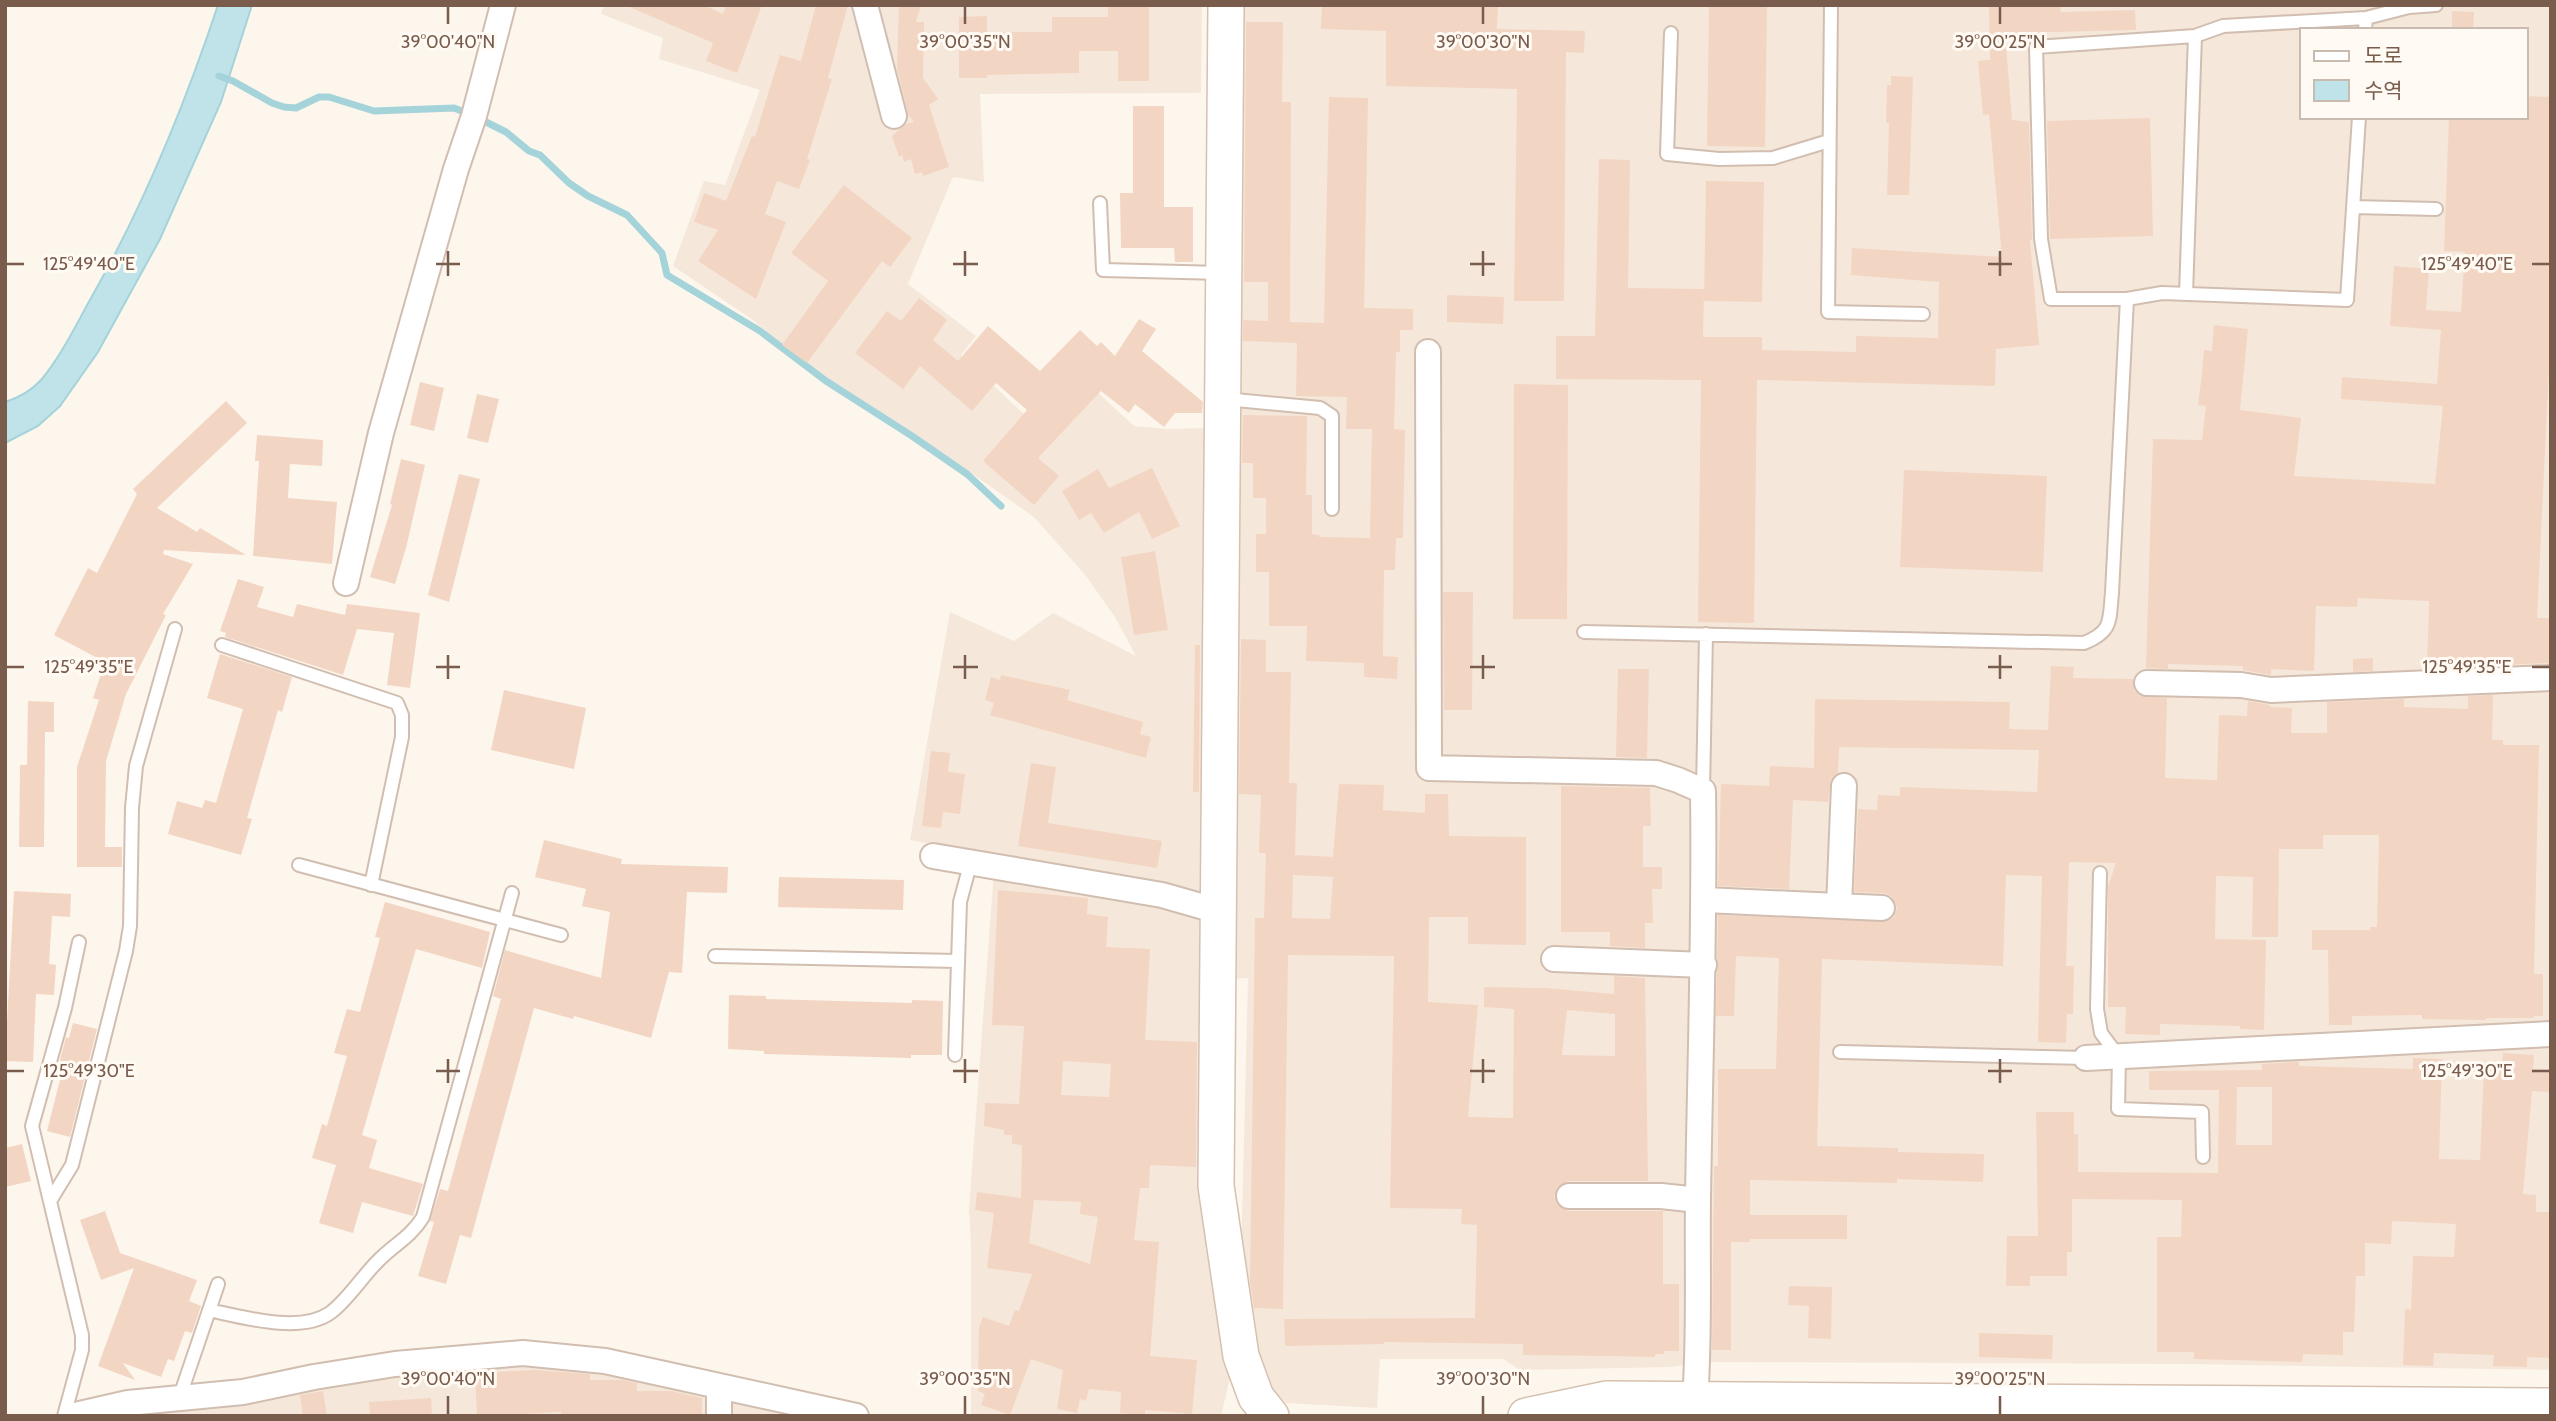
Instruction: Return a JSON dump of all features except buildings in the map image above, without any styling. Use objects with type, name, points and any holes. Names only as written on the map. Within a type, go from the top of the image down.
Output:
[{"type":"street","points":[[346,583],[381,433],[456,169],[474,116],[503,5]]},
{"type":"street","points":[[865,5],[894,116]]},
{"type":"street","points":[[1226,5],[1216,1186],[1241,1356],[1256,1397],[1271,1416]]},
{"type":"street","points":[[1428,352],[1429,768],[1656,773],[1703,791],[1705,900],[1698,1200],[1698,1363],[1695,1408]]},
{"type":"street","points":[[2147,683],[2241,685],[2271,690],[2551,678]]},
{"type":"street","points":[[1839,906],[1844,786]]},
{"type":"street","points":[[933,856],[1162,895],[1218,911]]},
{"type":"street","points":[[1705,900],[1882,908]]},
{"type":"street","points":[[1554,959],[1704,964]]},
{"type":"street","points":[[2085,1058],[2551,1034]]},
{"type":"street","points":[[1569,1196],[1661,1196],[1698,1200]]},
{"type":"street","points":[[71,1416],[128,1403],[243,1392],[395,1364],[523,1353],[606,1361],[856,1416]]},
{"type":"street","points":[[719,1386],[719,1416]]},
{"type":"street","points":[[1526,1416],[1606,1399],[1695,1408],[2102,1410],[2551,1406]]},
{"type":"lane","points":[[1831,5],[1828,312],[1923,314]]},
{"type":"lane","points":[[2359,119],[2347,300],[2162,293],[2126,299],[2050,299],[2041,239],[2036,47],[2195,36],[2223,26],[2366,24],[2409,7],[2436,5]]},
{"type":"lane","points":[[1671,33],[1667,154],[1719,159],[1773,158],[1829,141]]},
{"type":"lane","points":[[2186,294],[2195,36]]},
{"type":"lane","points":[[1100,203],[1103,270],[1223,273]]},
{"type":"lane","points":[[2353,207],[2436,209]]},
{"type":"lane","points":[[1584,632],[2084,643],[2100,637],[2108,625],[2112,593],[2126,299]]},
{"type":"lane","points":[[1221,399],[1320,408],[1332,416],[1332,509]]},
{"type":"lane","points":[[50,1201],[72,1165],[126,951],[130,926],[132,808],[136,766],[175,629]]},
{"type":"lane","points":[[1703,791],[1706,634]]},
{"type":"lane","points":[[222,645],[397,703],[402,715],[402,737],[371,885]]},
{"type":"lane","points":[[955,1055],[960,902],[971,861]]},
{"type":"lane","points":[[299,865],[561,935]]},
{"type":"lane","points":[[2100,873],[2097,1009],[2101,1033],[2119,1057],[2118,1109],[2202,1112],[2203,1157]]},
{"type":"lane","points":[[209,1310],[261,1321],[314,1321],[331,1313],[379,1259],[417,1228],[423,1217],[512,893]]},
{"type":"lane","points":[[64,1416],[82,1350],[82,1335],[32,1126],[65,1008],[79,942]]},
{"type":"lane","points":[[715,956],[958,961]]},
{"type":"lane","points":[[1840,1052],[2085,1058]]},
{"type":"lane","points":[[180,1396],[218,1284]]},
{"type":"shaded area","points":[[604,5],[1202,5],[1201,93],[980,94],[984,182],[953,177],[908,284],[976,336],[961,355],[1024,414],[1067,364],[1134,426],[1209,428],[1203,1221],[1232,1369],[1221,1416],[971,1416],[969,1209],[995,856],[910,840],[950,612],[1014,641],[1053,613],[1136,656],[1115,617],[1086,576],[1034,517],[914,433],[807,365],[753,320],[673,266],[704,181],[725,185],[760,90],[659,59],[663,38],[601,14]]},
{"type":"shaded area","points":[[1231,5],[2551,5],[2551,1370],[2186,1364],[1706,1362],[1670,1367],[1520,1370],[1503,1359],[1380,1359],[1377,1408],[1286,1403],[1273,1391],[1261,1368],[1245,1322],[1241,1258],[1248,978],[1228,979]]},
{"type":"shaded area","points":[[524,1364],[585,1365],[809,1416],[109,1416],[380,1376]]},
{"type":"water","points":[[218,5],[252,5],[221,102],[160,239],[98,352],[60,406],[38,426],[5,443],[5,402],[29,390],[48,371],[110,263],[162,155]]},
{"type":"waterway","points":[[219,76],[284,107],[296,108],[319,97],[329,97],[374,111],[454,108],[506,132],[529,151],[540,155],[569,183],[588,196],[627,215],[662,253],[667,275],[760,331],[826,381],[967,474],[1001,506]]}]
